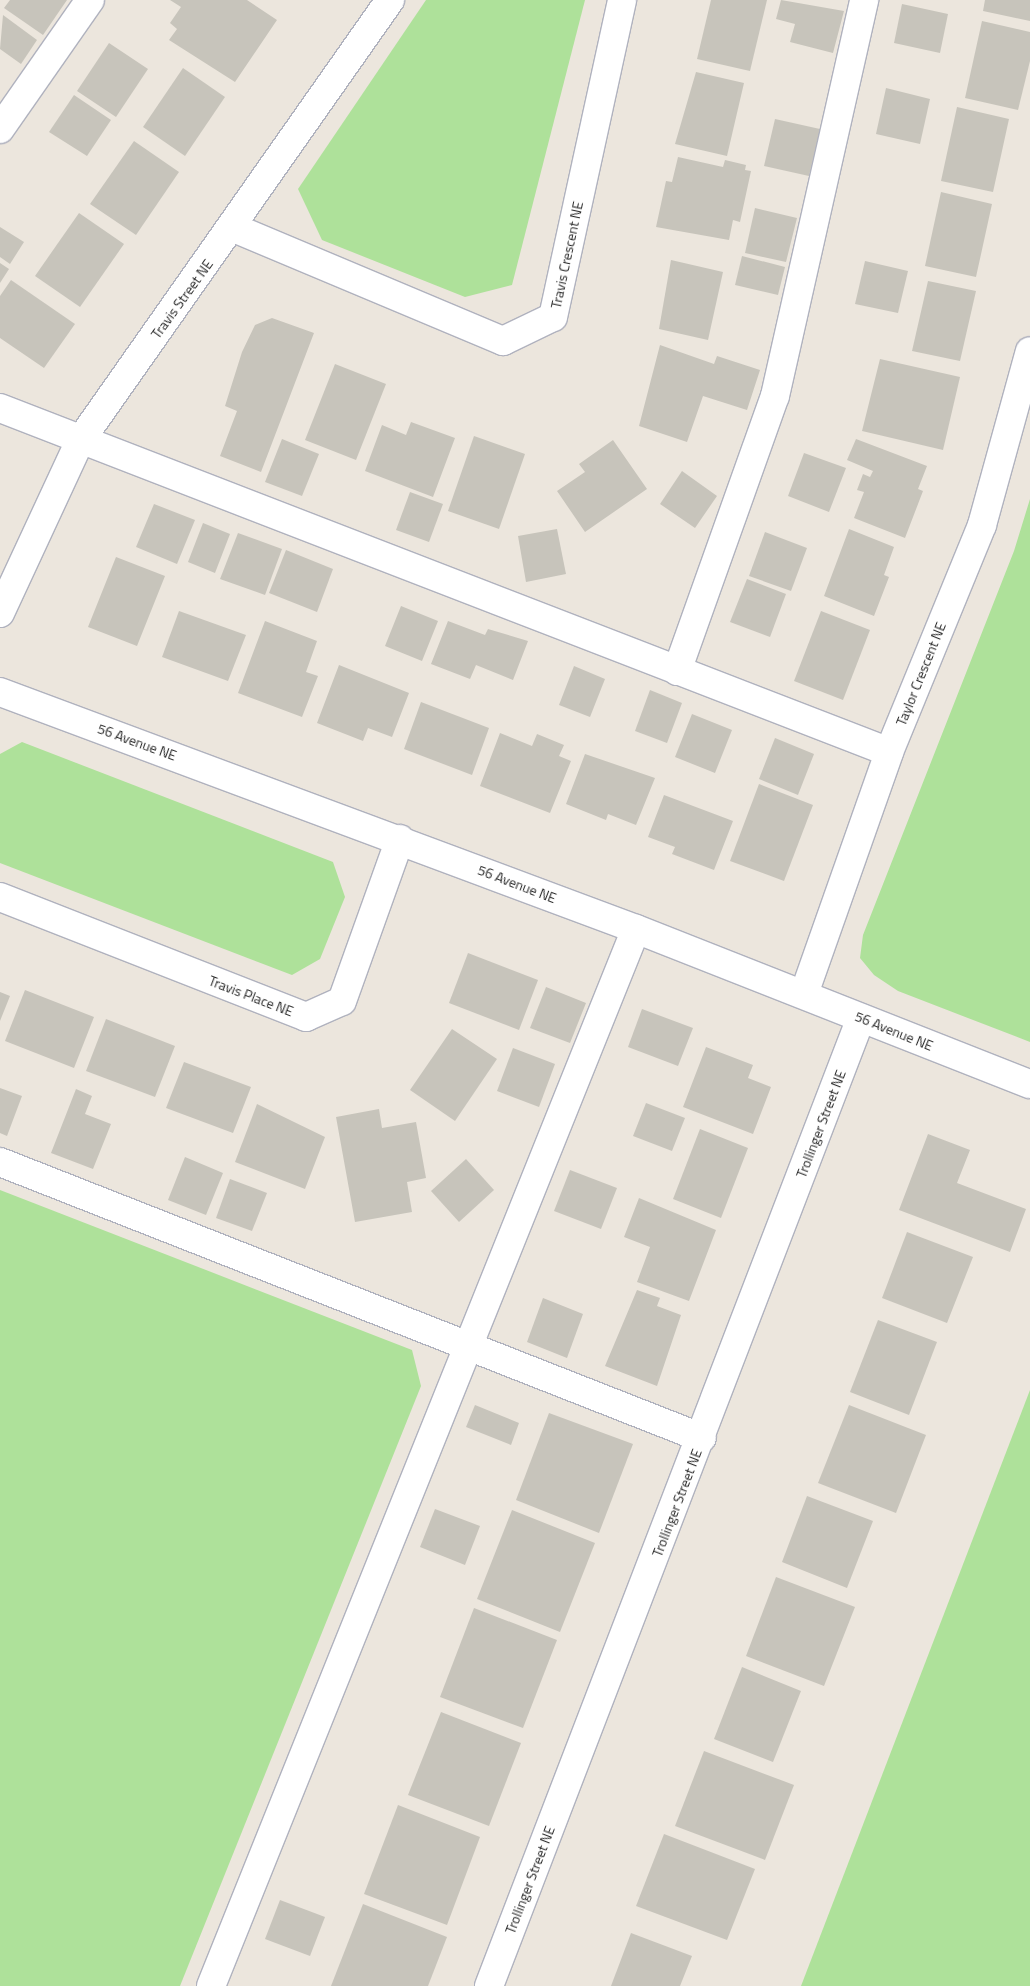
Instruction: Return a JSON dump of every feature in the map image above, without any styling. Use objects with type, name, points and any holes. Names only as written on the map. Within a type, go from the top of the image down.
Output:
[{"type":"street","points":[[0,129],[90,0]]},
{"type":"street","name":"Travis Street NE","points":[[0,613],[80,441],[234,228],[390,0]]},
{"type":"street","name":"Travis Crescent NE","points":[[234,228],[503,341],[553,317],[622,0]]},
{"type":"street","points":[[677,670],[775,396],[864,0]]},
{"type":"street","name":"Taylor Crescent NE","points":[[804,994],[889,752],[982,525],[1030,351]]},
{"type":"street","points":[[0,408],[80,441],[889,752]]},
{"type":"street","name":"56 Avenue NE","points":[[0,692],[636,929],[1030,1084]]},
{"type":"street","name":"Travis Place NE","points":[[0,897],[306,1017],[342,1001],[400,840]]},
{"type":"street","points":[[212,1986],[636,929]]},
{"type":"street","name":"Trollinger Street NE","points":[[489,1986],[702,1438],[861,1018]]},
{"type":"street","points":[[0,1162],[702,1438]]},
{"type":"green space","points":[[426,0],[585,0],[512,285],[465,297],[322,240],[298,189]]},
{"type":"green space","points":[[1030,499],[1030,1042],[898,991],[874,975],[860,958],[863,935],[1014,551]]},
{"type":"green space","points":[[22,742],[333,862],[345,897],[320,959],[292,975],[0,863],[0,754]]},
{"type":"green space","points":[[0,1190],[412,1350],[421,1386],[180,1986],[0,1986]]},
{"type":"green space","points":[[1030,1390],[1030,1986],[801,1986]]},
{"type":"building","points":[[10,0],[67,0],[43,35],[4,8]]},
{"type":"building","points":[[170,0],[247,0],[277,20],[235,82],[169,40],[177,29],[170,23],[181,7]]},
{"type":"building","points":[[711,0],[767,0],[750,71],[697,59]]},
{"type":"building","points":[[781,0],[844,11],[833,53],[790,42],[795,24],[776,19]]},
{"type":"building","points":[[985,0],[1030,0],[1030,21],[983,11]]},
{"type":"building","points":[[902,4],[948,14],[940,53],[894,43]]},
{"type":"building","points":[[3,15],[37,40],[21,64],[0,49]]},
{"type":"building","points":[[982,21],[1030,32],[1030,61],[1018,110],[965,98]]},
{"type":"building","points":[[109,43],[148,69],[116,117],[77,91]]},
{"type":"building","points":[[183,68],[225,97],[185,156],[143,127]]},
{"type":"building","points":[[696,72],[744,83],[727,156],[675,144]]},
{"type":"building","points":[[886,88],[930,99],[920,144],[876,134]]},
{"type":"building","points":[[74,95],[111,120],[87,156],[49,132]]},
{"type":"building","points":[[957,107],[1009,119],[993,192],[941,181]]},
{"type":"building","points":[[775,119],[820,129],[809,176],[764,166]]},
{"type":"building","points":[[134,141],[179,172],[136,235],[90,204]]},
{"type":"building","points":[[678,157],[723,167],[725,160],[746,165],[745,170],[751,171],[740,222],[733,220],[729,240],[656,227],[666,181],[672,182]]},
{"type":"building","points":[[941,192],[992,204],[976,277],[925,266]]},
{"type":"building","points":[[755,208],[797,218],[786,262],[745,253]]},
{"type":"building","points":[[79,213],[124,244],[80,307],[35,276]]},
{"type":"building","points":[[0,227],[24,242],[10,264],[0,257]]},
{"type":"building","points":[[742,256],[785,267],[778,295],[735,285]]},
{"type":"building","points":[[671,260],[723,272],[708,340],[659,329]]},
{"type":"building","points":[[865,261],[908,271],[898,313],[855,304]]},
{"type":"building","points":[[0,263],[9,269],[0,283]]},
{"type":"building","points":[[11,280],[75,324],[44,368],[0,338],[0,296]]},
{"type":"building","points":[[928,281],[976,291],[960,361],[912,351]]},
{"type":"building","points":[[272,318],[314,333],[261,472],[220,456],[237,411],[225,406],[242,352],[255,325]]},
{"type":"building","points":[[660,345],[714,364],[717,356],[760,370],[747,410],[703,396],[687,442],[639,426]]},
{"type":"building","points":[[880,359],[960,377],[943,450],[862,431]]},
{"type":"building","points":[[335,364],[386,384],[356,460],[305,440]]},
{"type":"building","points":[[411,422],[455,438],[433,497],[365,471],[382,425],[406,435]]},
{"type":"building","points":[[474,436],[525,454],[499,529],[448,511]]},
{"type":"building","points":[[282,439],[319,454],[302,496],[265,482]]},
{"type":"building","points":[[856,439],[927,466],[918,489],[923,491],[905,538],[854,518],[864,492],[857,490],[863,474],[870,477],[873,471],[847,460]]},
{"type":"building","points":[[613,440],[647,489],[585,532],[557,491],[585,472],[579,464]]},
{"type":"building","points":[[804,453],[846,468],[829,512],[788,496]]},
{"type":"building","points":[[682,471],[717,496],[695,528],[660,504]]},
{"type":"building","points":[[410,492],[443,504],[429,542],[396,530]]},
{"type":"building","points":[[154,504],[195,520],[177,564],[136,547]]},
{"type":"building","points":[[203,523],[230,534],[215,573],[188,562]]},
{"type":"building","points":[[557,529],[566,574],[526,582],[518,536]]},
{"type":"building","points":[[849,529],[894,547],[884,575],[889,577],[874,616],[824,596]]},
{"type":"building","points":[[765,532],[807,548],[791,591],[749,576]]},
{"type":"building","points":[[238,533],[282,549],[265,595],[220,579]]},
{"type":"building","points":[[286,550],[333,569],[317,612],[269,593]]},
{"type":"building","points":[[116,557],[165,576],[137,646],[88,627]]},
{"type":"building","points":[[747,579],[786,594],[770,637],[730,622]]},
{"type":"building","points":[[401,606],[438,621],[422,661],[385,646]]},
{"type":"building","points":[[179,611],[246,635],[228,681],[162,657]]},
{"type":"building","points":[[821,611],[870,630],[843,700],[794,681]]},
{"type":"building","points":[[265,621],[317,641],[306,672],[318,676],[302,717],[238,693]]},
{"type":"building","points":[[448,621],[485,635],[488,629],[528,641],[513,680],[476,665],[470,679],[431,664]]},
{"type":"building","points":[[339,665],[409,693],[392,737],[368,728],[363,741],[317,723]]},
{"type":"building","points":[[574,666],[605,679],[590,717],[559,705]]},
{"type":"building","points":[[650,690],[682,703],[667,743],[635,731]]},
{"type":"building","points":[[421,702],[489,728],[472,775],[404,749]]},
{"type":"building","points":[[692,714],[732,730],[715,773],[675,757]]},
{"type":"building","points":[[500,733],[532,746],[537,734],[564,745],[559,756],[571,761],[550,813],[480,786]]},
{"type":"building","points":[[775,738],[814,754],[798,795],[759,779]]},
{"type":"building","points":[[585,754],[655,778],[636,825],[608,814],[606,820],[566,804]]},
{"type":"building","points":[[759,784],[813,805],[784,881],[730,861]]},
{"type":"building","points":[[664,795],[733,821],[714,870],[672,854],[675,847],[648,837]]},
{"type":"building","points":[[468,953],[538,980],[519,1030],[449,1003]]},
{"type":"building","points":[[546,987],[586,1003],[570,1043],[530,1028]]},
{"type":"building","points":[[25,990],[94,1017],[74,1068],[5,1041]]},
{"type":"building","points":[[0,992],[10,996],[0,1021]]},
{"type":"building","points":[[642,1009],[693,1028],[678,1066],[628,1047]]},
{"type":"building","points":[[106,1019],[175,1046],[155,1097],[86,1071]]},
{"type":"building","points":[[452,1029],[497,1059],[455,1121],[410,1090]]},
{"type":"building","points":[[706,1047],[753,1065],[748,1078],[771,1087],[753,1134],[683,1107]]},
{"type":"building","points":[[513,1048],[555,1064],[539,1107],[497,1091]]},
{"type":"building","points":[[184,1062],[251,1087],[233,1133],[166,1108]]},
{"type":"building","points":[[0,1088],[22,1096],[7,1136],[0,1133]]},
{"type":"building","points":[[76,1089],[92,1096],[85,1114],[111,1124],[93,1169],[51,1153]]},
{"type":"building","points":[[646,1103],[685,1118],[672,1151],[633,1136]]},
{"type":"building","points":[[257,1104],[325,1137],[305,1189],[235,1162]]},
{"type":"building","points":[[379,1109],[382,1128],[416,1122],[426,1178],[407,1182],[412,1212],[355,1222],[336,1117]]},
{"type":"building","points":[[700,1129],[748,1148],[721,1218],[673,1199]]},
{"type":"building","points":[[928,1134],[970,1150],[957,1183],[1026,1209],[1010,1252],[899,1210]]},
{"type":"building","points":[[185,1157],[223,1173],[206,1215],[168,1200]]},
{"type":"building","points":[[466,1159],[494,1190],[459,1222],[431,1191]]},
{"type":"building","points":[[570,1170],[617,1188],[601,1229],[554,1211]]},
{"type":"building","points":[[230,1179],[267,1193],[252,1231],[216,1218]]},
{"type":"building","points":[[639,1198],[716,1230],[689,1301],[637,1282],[650,1247],[624,1237]]},
{"type":"building","points":[[907,1232],[973,1257],[947,1323],[882,1298]]},
{"type":"building","points":[[637,1290],[660,1298],[657,1306],[681,1315],[657,1386],[605,1366]]},
{"type":"building","points":[[543,1298],[583,1314],[567,1358],[527,1342]]},
{"type":"building","points":[[878,1320],[937,1342],[909,1415],[850,1392]]},
{"type":"building","points":[[475,1405],[519,1423],[511,1445],[466,1427]]},
{"type":"building","points":[[849,1405],[926,1435],[896,1513],[818,1483]]},
{"type":"building","points":[[549,1413],[633,1444],[599,1533],[516,1500]]},
{"type":"building","points":[[807,1496],[873,1521],[847,1588],[782,1562]]},
{"type":"building","points":[[435,1509],[480,1526],[465,1565],[420,1547]]},
{"type":"building","points":[[512,1510],[595,1543],[560,1632],[477,1599]]},
{"type":"building","points":[[776,1577],[855,1607],[824,1686],[746,1656]]},
{"type":"building","points":[[474,1608],[557,1640],[523,1728],[440,1697]]},
{"type":"building","points":[[742,1667],[801,1691],[773,1762],[714,1739]]},
{"type":"building","points":[[441,1712],[521,1743],[489,1826],[408,1795]]},
{"type":"building","points":[[704,1751],[794,1785],[765,1860],[675,1826]]},
{"type":"building","points":[[398,1805],[480,1837],[447,1925],[364,1894]]},
{"type":"building","points":[[664,1834],[755,1869],[727,1940],[636,1906]]},
{"type":"building","points":[[280,1900],[325,1917],[310,1956],[265,1939]]},
{"type":"building","points":[[363,1904],[447,1937],[428,1986],[331,1986]]},
{"type":"building","points":[[631,1933],[692,1956],[680,1986],[611,1986]]}]
